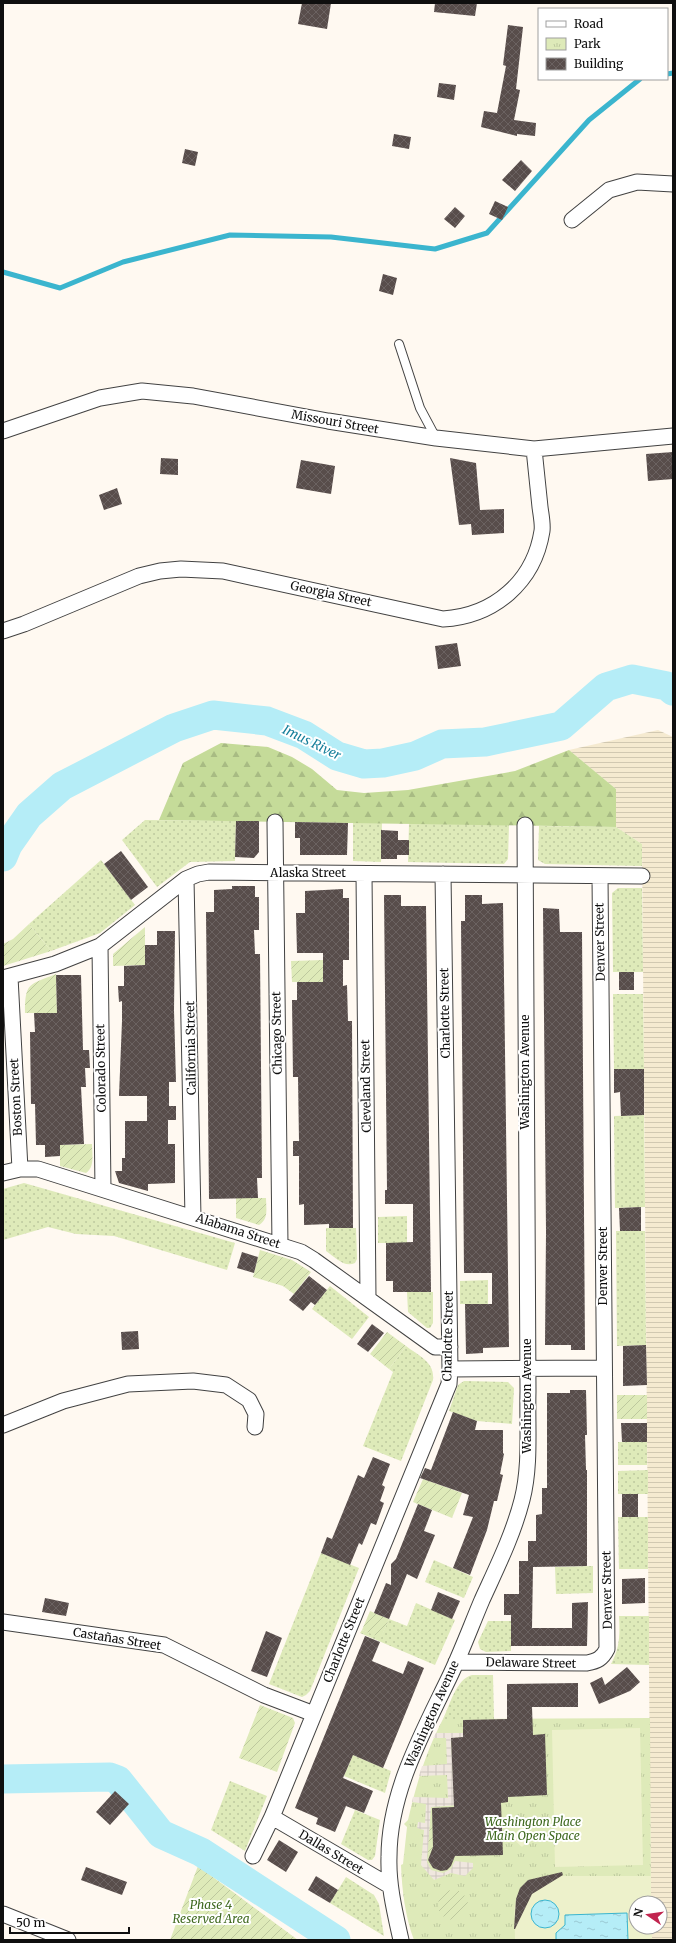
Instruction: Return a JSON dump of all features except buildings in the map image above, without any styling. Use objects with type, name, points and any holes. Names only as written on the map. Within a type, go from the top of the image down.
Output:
[{"type":"street","points":[[572,220],[609,190],[637,182],[673,184]]},
{"type":"street","name":"Missouri Street","points":[[3,431],[100,398],[142,391],[193,396],[328,421],[436,438],[534,449],[673,436]]},
{"type":"street","name":"Georgia Street","points":[[3,631],[24,624],[140,576],[160,571],[181,569],[223,571],[443,619],[459,618],[475,614],[505,596],[524,577],[536,557],[542,530],[534,449]]},
{"type":"street","name":"Chicago Street","points":[[275,822],[280,1245]]},
{"type":"street","name":"Washington Avenue","points":[[401,1940],[390,1886],[390,1842],[401,1786],[416,1746],[456,1662],[508,1542],[522,1498],[526,1475],[528,1368],[524,875],[525,825]]},
{"type":"street","name":"Alaska Street","points":[[7,978],[55,964],[100,946],[186,879],[198,874],[210,872],[642,876]]},
{"type":"street","name":"Cleveland Street","points":[[364,874],[368,1298]]},
{"type":"street","name":"Charlotte Street","points":[[253,1856],[272,1816],[449,1384],[450,1347],[443,874]]},
{"type":"street","name":"Denver Street","points":[[600,876],[608,1639],[607,1648],[604,1655]]},
{"type":"street","name":"California Street","points":[[186,879],[193,1217]]},
{"type":"street","name":"Colorado Street","points":[[100,946],[103,1189]]},
{"type":"street","name":"Boston Street","points":[[7,978],[20,1169]]},
{"type":"street","name":"Alabama Street","points":[[3,1173],[20,1169],[38,1169],[300,1252],[314,1260],[435,1346],[450,1347]]},
{"type":"street","points":[[450,1368],[604,1368]]},
{"type":"street","points":[[3,1425],[63,1401],[128,1384],[193,1382],[226,1385],[249,1400],[256,1414],[255,1427]]},
{"type":"street","name":"Castañas Street","points":[[3,1622],[164,1645],[264,1695],[314,1714]]},
{"type":"street","name":"Delaware Street","points":[[456,1662],[586,1663],[597,1662],[604,1655]]},
{"type":"street","name":"Dallas Street","points":[[272,1816],[390,1886]]},
{"type":"street","points":[[3,1914],[59,1938]]},
{"type":"lane","points":[[399,344],[420,408],[436,438]]},
{"type":"shaded area","points":[[658,730],[673,737],[673,1940],[652,1940],[652,1935],[668,1935],[668,1895],[651,1895],[642,844],[616,827],[616,789],[569,750]]},
{"type":"shaded area","points":[[436,1733],[474,1733],[474,1737],[451,1738],[454,1798],[474,1804],[431,1807],[427,1862],[431,1870],[443,1873],[451,1869],[455,1861],[473,1863],[473,1868],[465,1876],[451,1873],[434,1880],[421,1865],[424,1830],[417,1828],[418,1822],[425,1823],[426,1804],[412,1802],[413,1797],[448,1798],[447,1775],[419,1776],[422,1766],[447,1764],[446,1738],[433,1738]]},
{"type":"green space","points":[[221,743],[268,747],[292,757],[312,769],[337,790],[364,793],[408,790],[515,771],[569,750],[616,789],[616,827],[159,820],[183,763]]},
{"type":"green space","points":[[145,820],[236,821],[235,861],[190,862],[157,887],[122,840]]},
{"type":"green space","points":[[353,823],[382,823],[381,862],[353,861]]},
{"type":"green space","points":[[409,823],[509,825],[508,859],[504,864],[408,862]]},
{"type":"green space","points":[[539,826],[616,827],[642,844],[642,866],[545,864],[538,860]]},
{"type":"green space","points":[[101,860],[135,905],[100,933],[51,951],[29,924]]},
{"type":"green space","points":[[618,888],[642,888],[643,972],[613,972],[612,893]]},
{"type":"green space","points":[[29,924],[51,951],[3,966],[3,944],[13,939]]},
{"type":"green space","points":[[145,927],[145,965],[113,966],[113,954]]},
{"type":"green space","points":[[323,960],[323,982],[292,982],[291,961]]},
{"type":"green space","points":[[56,974],[57,1013],[25,1013],[26,995],[30,986],[40,980]]},
{"type":"green space","points":[[613,994],[643,994],[644,1069],[614,1069]]},
{"type":"green space","points":[[644,1115],[645,1207],[615,1208],[614,1116]]},
{"type":"green space","points":[[92,1144],[92,1164],[86,1173],[60,1166],[60,1145]]},
{"type":"green space","points":[[24,1183],[235,1243],[227,1270],[114,1236],[76,1234],[48,1227],[3,1240],[3,1189]]},
{"type":"green space","points":[[236,1198],[266,1198],[266,1216],[262,1223],[259,1225],[236,1218]]},
{"type":"green space","points":[[407,1216],[407,1243],[378,1243],[378,1217]]},
{"type":"green space","points":[[326,1228],[356,1228],[357,1259],[355,1263],[343,1263],[326,1251]]},
{"type":"green space","points":[[616,1231],[645,1231],[646,1345],[617,1346]]},
{"type":"green space","points":[[260,1250],[292,1260],[311,1272],[294,1294],[283,1286],[253,1277]]},
{"type":"green space","points":[[488,1280],[488,1304],[460,1304],[460,1281]]},
{"type":"green space","points":[[330,1286],[369,1317],[352,1339],[312,1309]]},
{"type":"green space","points":[[407,1292],[433,1292],[433,1323],[430,1328],[427,1328],[408,1312]]},
{"type":"green space","points":[[387,1332],[406,1346],[389,1369],[370,1354]]},
{"type":"green space","points":[[406,1346],[421,1356],[429,1364],[433,1374],[433,1380],[401,1461],[363,1446],[393,1372],[389,1369]]},
{"type":"green space","points":[[464,1381],[508,1382],[514,1388],[512,1424],[477,1421],[449,1411],[458,1385]]},
{"type":"green space","points":[[617,1395],[647,1395],[647,1419],[617,1419]]},
{"type":"green space","points":[[618,1442],[647,1442],[647,1465],[618,1465]]},
{"type":"green space","points":[[648,1470],[648,1494],[618,1494],[618,1471]]},
{"type":"green space","points":[[423,1479],[462,1493],[452,1518],[413,1502]]},
{"type":"green space","points":[[618,1517],[648,1517],[648,1569],[619,1569]]},
{"type":"green space","points":[[321,1553],[359,1568],[310,1691],[302,1697],[269,1684]]},
{"type":"green space","points":[[434,1560],[473,1577],[464,1598],[425,1582]]},
{"type":"green space","points":[[593,1566],[593,1593],[556,1594],[555,1567]]},
{"type":"green space","points":[[416,1603],[455,1620],[435,1665],[360,1633],[362,1630],[381,1637],[389,1619],[407,1626]]},
{"type":"green space","points":[[370,1611],[389,1619],[381,1638],[362,1630]]},
{"type":"green space","points":[[619,1616],[649,1616],[649,1665],[611,1664],[619,1641]]},
{"type":"green space","points":[[488,1621],[511,1621],[511,1651],[486,1652],[480,1649],[478,1642]]},
{"type":"green space","points":[[472,1675],[493,1675],[494,1719],[443,1719],[458,1687],[466,1677]]},
{"type":"green space","points":[[260,1705],[293,1718],[295,1723],[277,1772],[239,1758]]},
{"type":"green space","name":"Washington Place Main Open Space","points":[[650,1718],[651,1895],[628,1895],[628,1935],[652,1935],[652,1940],[414,1940],[404,1903],[402,1884],[401,1865],[403,1864],[407,1827],[404,1824],[408,1820],[418,1781],[443,1719]]},
{"type":"green space","points":[[640,1728],[643,1865],[555,1867],[552,1730]]},
{"type":"green space","points":[[353,1755],[391,1771],[385,1793],[344,1776]]},
{"type":"green space","points":[[230,1781],[267,1796],[245,1851],[211,1830]]},
{"type":"green space","points":[[355,1810],[380,1820],[375,1856],[372,1860],[368,1860],[341,1844]]},
{"type":"green space","points":[[429,1821],[433,1821],[433,1848],[427,1864]]},
{"type":"green space","points":[[522,1827],[532,1837],[522,1847],[511,1837]]},
{"type":"green space","name":"Phase 4 Reserved Area","points":[[198,1866],[298,1940],[170,1940]]},
{"type":"green space","points":[[548,1876],[651,1876],[651,1895],[628,1895],[628,1935],[652,1935],[652,1940],[515,1940],[516,1898],[526,1883]]},
{"type":"green space","points":[[346,1877],[374,1895],[379,1904],[384,1936],[330,1903]]},
{"type":"green space","points":[[453,1890],[464,1894],[468,1905],[464,1916],[453,1920],[442,1916],[438,1905],[442,1894]]},
{"type":"water","points":[[545,1900],[555,1904],[559,1914],[555,1924],[545,1928],[535,1924],[531,1914],[535,1904]]},
{"type":"water","points":[[627,1913],[628,1940],[556,1940],[556,1933],[565,1925],[565,1915]]},
{"type":"waterway","points":[[668,74],[673,73]]},
{"type":"waterway","points":[[3,272],[60,288],[123,262],[230,235],[331,237],[435,249],[487,233],[589,120],[639,80]]},
{"type":"waterway","name":"Imus River","points":[[3,857],[8,845],[29,815],[62,786],[174,728],[213,715],[267,721],[304,735],[337,756],[364,764],[383,763],[415,756],[442,744],[485,742],[561,726],[606,687],[632,679],[667,686],[673,691]]},
{"type":"waterway","points":[[3,1779],[110,1777],[118,1780],[161,1834],[201,1852],[336,1940]]}]
